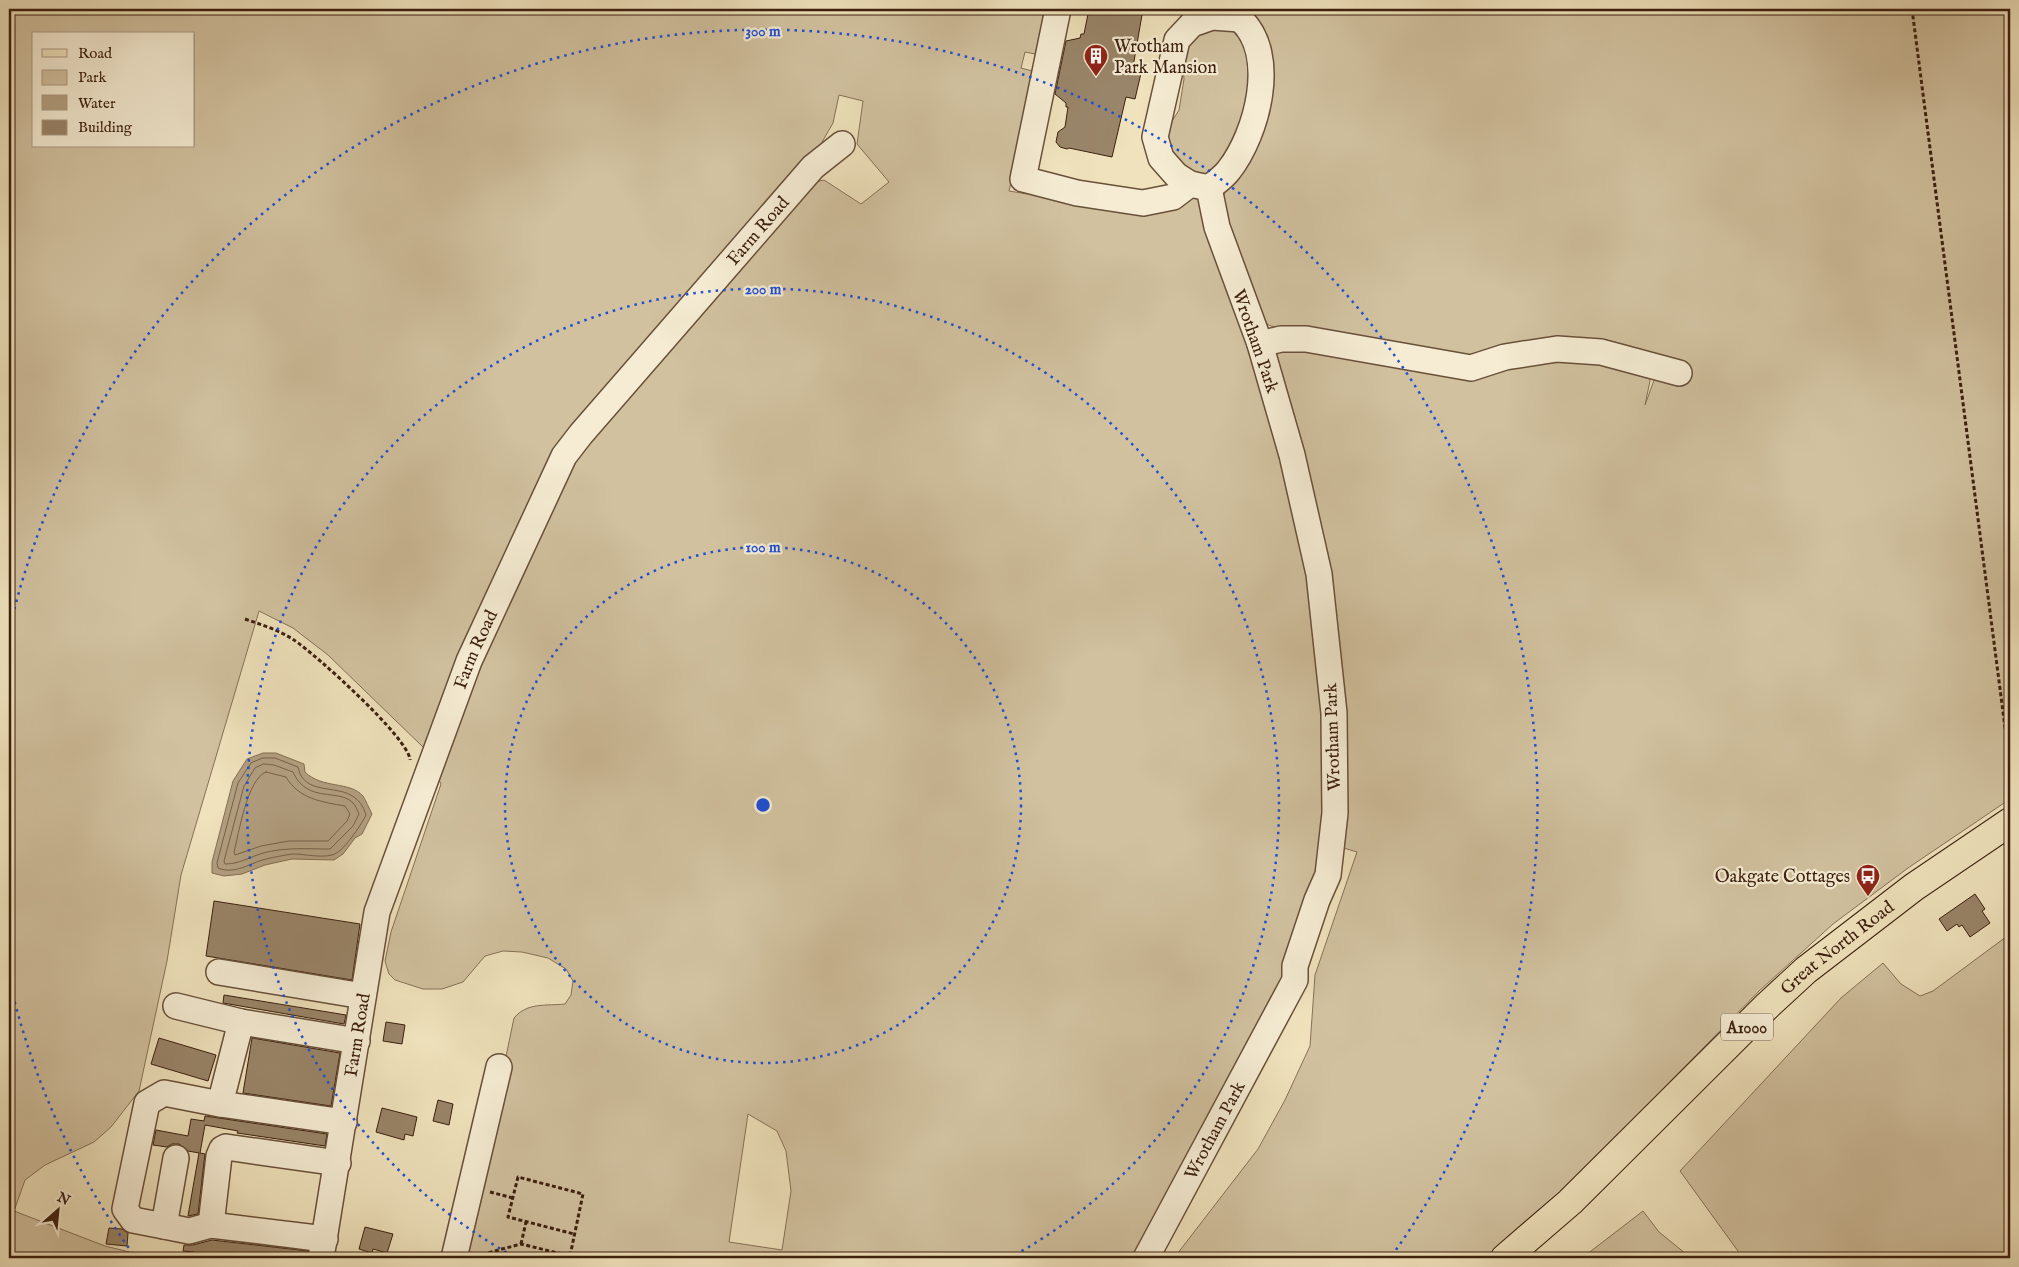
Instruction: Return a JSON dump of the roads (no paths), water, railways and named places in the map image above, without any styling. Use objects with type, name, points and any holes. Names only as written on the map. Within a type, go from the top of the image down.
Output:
[{"type":"main road","name":"Great North Road","points":[[1505,1258],[1570,1202],[1768,1005],[1806,970],[1914,887],[2010,822]]},
{"type":"lane","points":[[1058,9],[1023,179],[1077,193],[1143,203],[1173,197],[1200,186],[1229,171],[1245,143],[1255,116],[1260,90],[1260,66],[1256,40],[1240,14],[1212,17],[1192,15],[1192,24],[1177,40],[1155,137],[1161,158],[1176,174],[1200,186]]},
{"type":"lane","name":"Farm Road","points":[[323,1248],[377,912],[469,661],[564,456],[813,167],[842,144]]},
{"type":"lane","name":"Wrotham Park","points":[[1146,1258],[1294,980],[1295,966],[1317,900],[1328,875],[1335,812],[1334,713],[1319,574],[1292,454],[1260,344],[1200,186]]},
{"type":"lane","points":[[1260,344],[1281,339],[1306,339],[1470,368],[1506,357],[1557,348],[1601,352],[1679,373]]},
{"type":"lane","points":[[220,972],[363,996]]},
{"type":"lane","points":[[176,1006],[241,1022],[357,1041]]},
{"type":"lane","points":[[220,1104],[241,1022]]},
{"type":"lane","points":[[454,1258],[499,1068]]},
{"type":"lane","points":[[323,1248],[211,1225],[189,1231],[133,1220],[125,1209],[147,1104],[164,1093],[220,1104],[344,1122]]},
{"type":"lane","points":[[211,1225],[219,1156],[226,1147],[338,1163]]},
{"type":"lane","points":[[164,1226],[176,1158]]},
{"type":"water","points":[[263,753],[276,753],[304,764],[305,772],[319,781],[357,791],[363,796],[372,814],[362,834],[355,838],[343,854],[334,860],[292,859],[265,865],[242,874],[224,876],[212,873],[212,862],[233,781],[247,759]]},
{"type":"place","name":"Wrotham Park Mansion","points":[[1096,77]]},
{"type":"place","name":"Oakgate Cottages","points":[[1868,897]]}]
